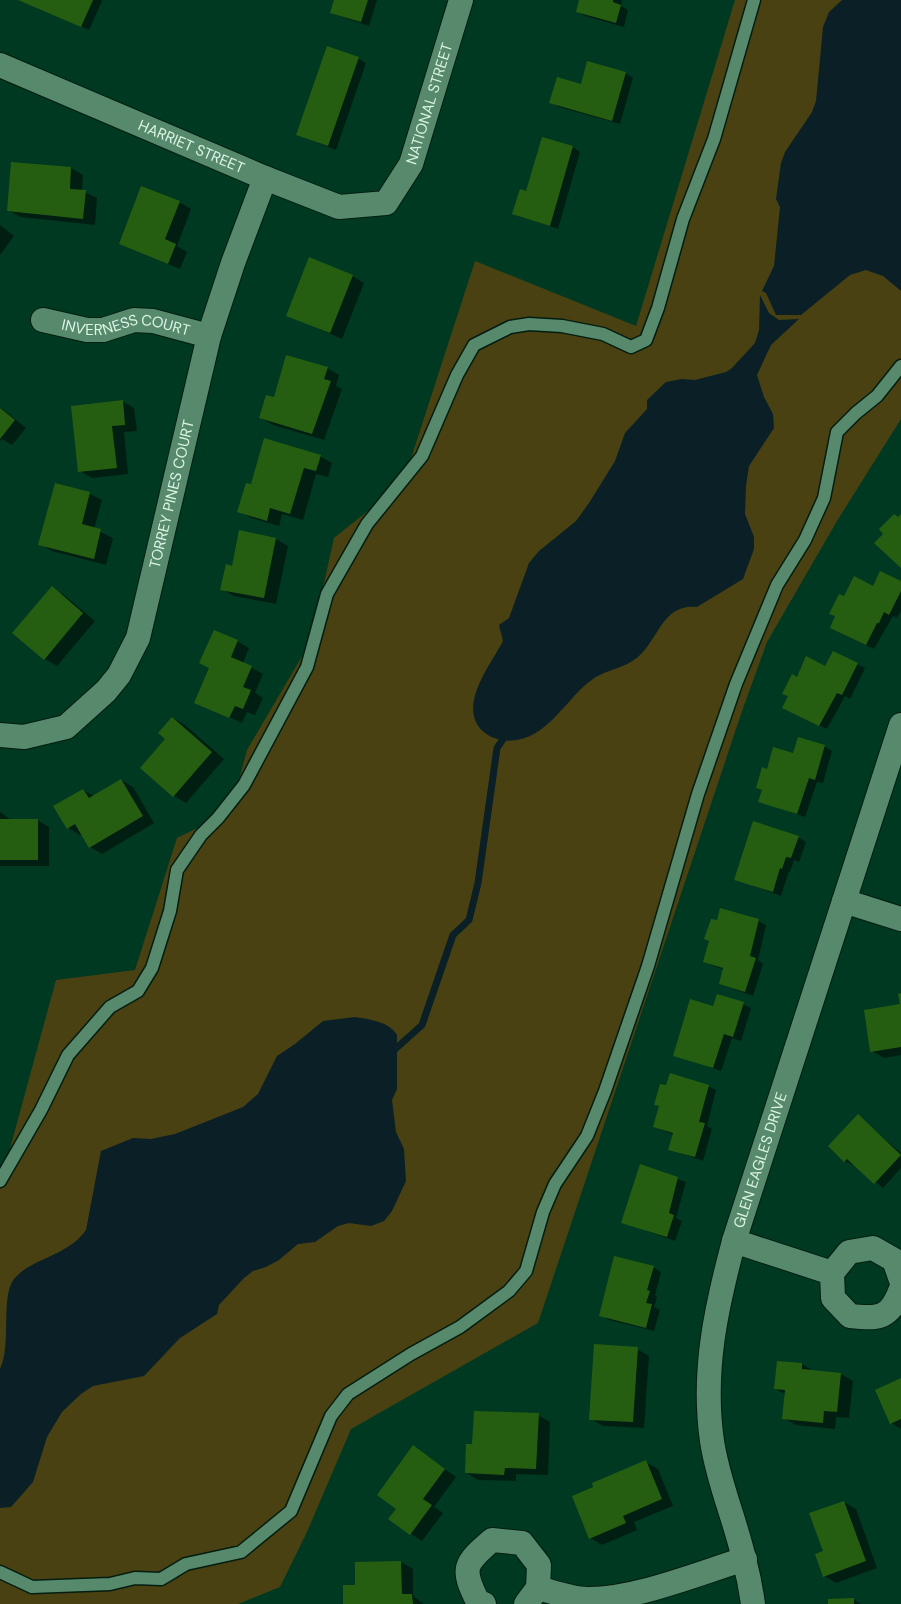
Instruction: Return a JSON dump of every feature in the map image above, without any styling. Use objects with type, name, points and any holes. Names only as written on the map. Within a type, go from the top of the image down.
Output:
[{"type":"street","name":"NATIONAL STREET","points":[[386,203],[411,164],[461,0]]},
{"type":"street","name":"HARRIET STREET","points":[[0,65],[265,178],[339,206],[386,203]]},
{"type":"street","name":"TORREY PINES COURT","points":[[0,735],[24,737],[66,727],[106,691],[129,658],[138,638],[209,336],[233,263],[265,178]]},
{"type":"street","name":"INVERNESS COURT","points":[[43,320],[87,330],[103,330],[134,320],[153,321],[209,336]]},
{"type":"street","name":"GLEN EAGLES DRIVE","points":[[754,1604],[744,1559],[718,1469],[709,1411],[710,1346],[717,1304],[734,1241],[901,725]]},
{"type":"street","points":[[844,901],[901,919]]},
{"type":"street","points":[[734,1241],[832,1273]]},
{"type":"street","points":[[901,1280],[894,1260],[873,1248],[849,1252],[832,1273],[833,1298],[850,1316],[876,1318],[895,1306],[901,1289]]},
{"type":"street","points":[[484,1604],[478,1602],[467,1580],[471,1558],[492,1540],[522,1543],[539,1565],[532,1596],[585,1599],[606,1598],[640,1591],[744,1559]]},
{"type":"lane","points":[[0,1182],[41,1110],[68,1055],[110,1007],[138,991],[152,968],[170,911],[178,870],[201,835],[244,785],[307,667],[327,594],[367,524],[422,456],[457,375],[474,346],[510,327],[529,324],[562,326],[603,334],[631,347],[646,340],[658,308],[683,219],[714,139],[754,0]]},
{"type":"lane","points":[[0,1572],[32,1587],[110,1584],[135,1578],[161,1579],[186,1564],[241,1552],[291,1511],[332,1416],[348,1394],[411,1354],[460,1327],[509,1291],[526,1271],[543,1212],[555,1184],[587,1136],[605,1091],[648,966],[698,794],[736,684],[777,585],[805,540],[824,498],[837,432],[877,396],[901,366]]},
{"type":"shaded area","points":[[735,0],[901,0],[901,419],[837,521],[767,642],[741,714],[538,1323],[351,1429],[307,1532],[280,1587],[238,1604],[0,1604],[0,1167],[9,1152],[56,980],[135,970],[177,838],[230,812],[247,750],[311,641],[334,538],[403,483],[475,261],[636,326]]},
{"type":"water","points":[[842,0],[901,0],[901,291],[883,276],[866,270],[850,275],[801,315],[776,315],[766,293],[762,291],[774,266],[780,207],[776,199],[781,163],[785,152],[812,112],[816,101],[823,27],[829,12]]},
{"type":"water","points":[[760,295],[769,313],[779,320],[799,319],[771,345],[757,375],[764,397],[773,414],[774,428],[749,466],[745,514],[754,537],[754,549],[743,579],[697,607],[686,607],[669,616],[647,647],[635,660],[593,679],[540,730],[513,741],[500,740],[485,733],[477,723],[473,712],[474,700],[478,687],[503,641],[499,625],[509,618],[529,563],[539,551],[576,521],[615,461],[625,433],[647,409],[647,400],[666,382],[682,379],[695,380],[726,372],[755,343],[759,330]]},
{"type":"water","points":[[355,1017],[384,1024],[397,1035],[397,1089],[392,1100],[396,1132],[404,1149],[406,1181],[392,1211],[384,1221],[371,1226],[349,1223],[338,1226],[315,1242],[298,1244],[279,1260],[253,1271],[244,1278],[219,1305],[217,1314],[180,1338],[144,1376],[93,1386],[81,1394],[62,1412],[47,1437],[33,1482],[11,1507],[0,1508],[0,1369],[5,1347],[10,1287],[14,1279],[21,1272],[69,1246],[86,1230],[101,1151],[133,1138],[151,1139],[175,1134],[243,1107],[258,1094],[277,1056],[323,1021]]},
{"type":"building","points":[[18,0],[93,0],[81,27]]},
{"type":"building","points":[[334,0],[368,0],[361,22],[330,13]]},
{"type":"building","points":[[579,0],[613,0],[613,2],[621,5],[616,23],[576,12]]},
{"type":"building","points":[[327,46],[359,57],[328,146],[296,135]]},
{"type":"building","points":[[587,61],[626,72],[612,121],[549,103],[557,77],[581,84]]},
{"type":"building","points":[[542,137],[573,146],[550,226],[512,214],[520,189],[526,191]]},
{"type":"building","points":[[11,162],[71,167],[70,189],[86,190],[83,219],[7,211]]},
{"type":"building","points":[[141,186],[180,201],[165,239],[176,244],[168,264],[119,244]]},
{"type":"building","points":[[309,257],[353,275],[330,333],[286,316]]},
{"type":"building","points":[[286,355],[328,367],[324,379],[331,381],[312,434],[259,418],[266,395],[274,397]]},
{"type":"building","points":[[123,400],[125,425],[112,426],[117,468],[78,472],[71,406]]},
{"type":"building","points":[[0,408],[15,420],[0,439]]},
{"type":"building","points":[[264,438],[321,455],[316,471],[304,468],[290,514],[270,508],[267,521],[237,512],[246,483],[251,484]]},
{"type":"building","points":[[55,483],[90,492],[82,524],[101,529],[94,559],[38,545]]},
{"type":"building","points":[[894,514],[898,517],[901,514],[901,568],[874,543],[883,534],[879,529]]},
{"type":"building","points":[[239,530],[276,538],[264,598],[220,590],[226,564],[232,566]]},
{"type":"building","points":[[880,571],[901,581],[901,591],[889,615],[884,612],[866,645],[830,628],[835,616],[829,614],[839,594],[844,596],[854,576],[873,586]]},
{"type":"building","points":[[52,586],[83,613],[44,660],[12,633]]},
{"type":"building","points":[[214,630],[238,640],[231,657],[252,666],[243,687],[251,690],[243,709],[235,706],[229,718],[194,703],[209,668],[199,663]]},
{"type":"building","points":[[833,651],[858,663],[842,695],[837,693],[819,726],[782,708],[788,696],[782,694],[792,674],[797,677],[806,656],[825,666]]},
{"type":"building","points":[[172,717],[212,752],[173,797],[140,768],[165,739],[158,733]]},
{"type":"building","points":[[798,737],[825,745],[815,780],[809,778],[797,814],[758,802],[762,790],[756,788],[762,767],[767,769],[773,747],[793,753]]},
{"type":"building","points":[[121,779],[143,816],[89,848],[75,824],[67,829],[53,806],[83,789],[89,798]]},
{"type":"building","points":[[0,819],[38,819],[38,860],[0,860]]},
{"type":"building","points":[[753,821],[799,836],[791,858],[786,857],[782,869],[780,868],[773,892],[734,880]]},
{"type":"building","points":[[720,908],[759,919],[750,956],[756,958],[745,992],[719,984],[723,968],[703,962],[709,941],[704,939],[711,919],[717,920]]},
{"type":"building","points":[[901,993],[901,1047],[870,1052],[864,1010],[900,1004],[898,994]]},
{"type":"building","points":[[717,994],[744,1002],[733,1037],[724,1034],[713,1068],[673,1056],[690,999],[713,1006]]},
{"type":"building","points":[[670,1073],[709,1085],[699,1122],[705,1123],[695,1157],[668,1150],[673,1133],[653,1127],[659,1106],[654,1105],[660,1084],[666,1085]]},
{"type":"building","points":[[858,1114],[901,1155],[874,1184],[847,1159],[844,1162],[828,1146]]},
{"type":"building","points":[[640,1164],[678,1177],[669,1213],[674,1215],[667,1237],[621,1223]]},
{"type":"building","points":[[614,1256],[654,1266],[647,1290],[650,1291],[646,1303],[652,1304],[646,1328],[599,1316]]},
{"type":"building","points":[[594,1344],[638,1347],[633,1422],[589,1420]]},
{"type":"building","points":[[777,1361],[802,1363],[802,1369],[841,1373],[837,1412],[824,1411],[823,1423],[782,1419],[785,1390],[774,1389]]},
{"type":"building","points":[[901,1378],[901,1419],[890,1424],[875,1390]]},
{"type":"building","points":[[474,1411],[539,1413],[536,1469],[505,1468],[504,1475],[465,1473],[466,1444],[472,1444]]},
{"type":"building","points":[[413,1445],[445,1469],[423,1499],[432,1505],[410,1535],[388,1519],[396,1509],[377,1495]]},
{"type":"building","points":[[646,1460],[662,1499],[623,1516],[626,1523],[589,1539],[572,1496],[593,1487],[592,1483]]},
{"type":"building","points":[[844,1501],[866,1561],[823,1577],[815,1554],[823,1551],[809,1513]]},
{"type":"building","points":[[401,1561],[402,1594],[412,1594],[413,1604],[343,1604],[343,1585],[355,1585],[355,1562]]},
{"type":"building","points":[[854,1598],[854,1604],[828,1604],[828,1599]]},
{"type":"waterway","points":[[392,1052],[422,1025],[453,935],[469,920],[478,883],[497,748],[508,732]]}]
